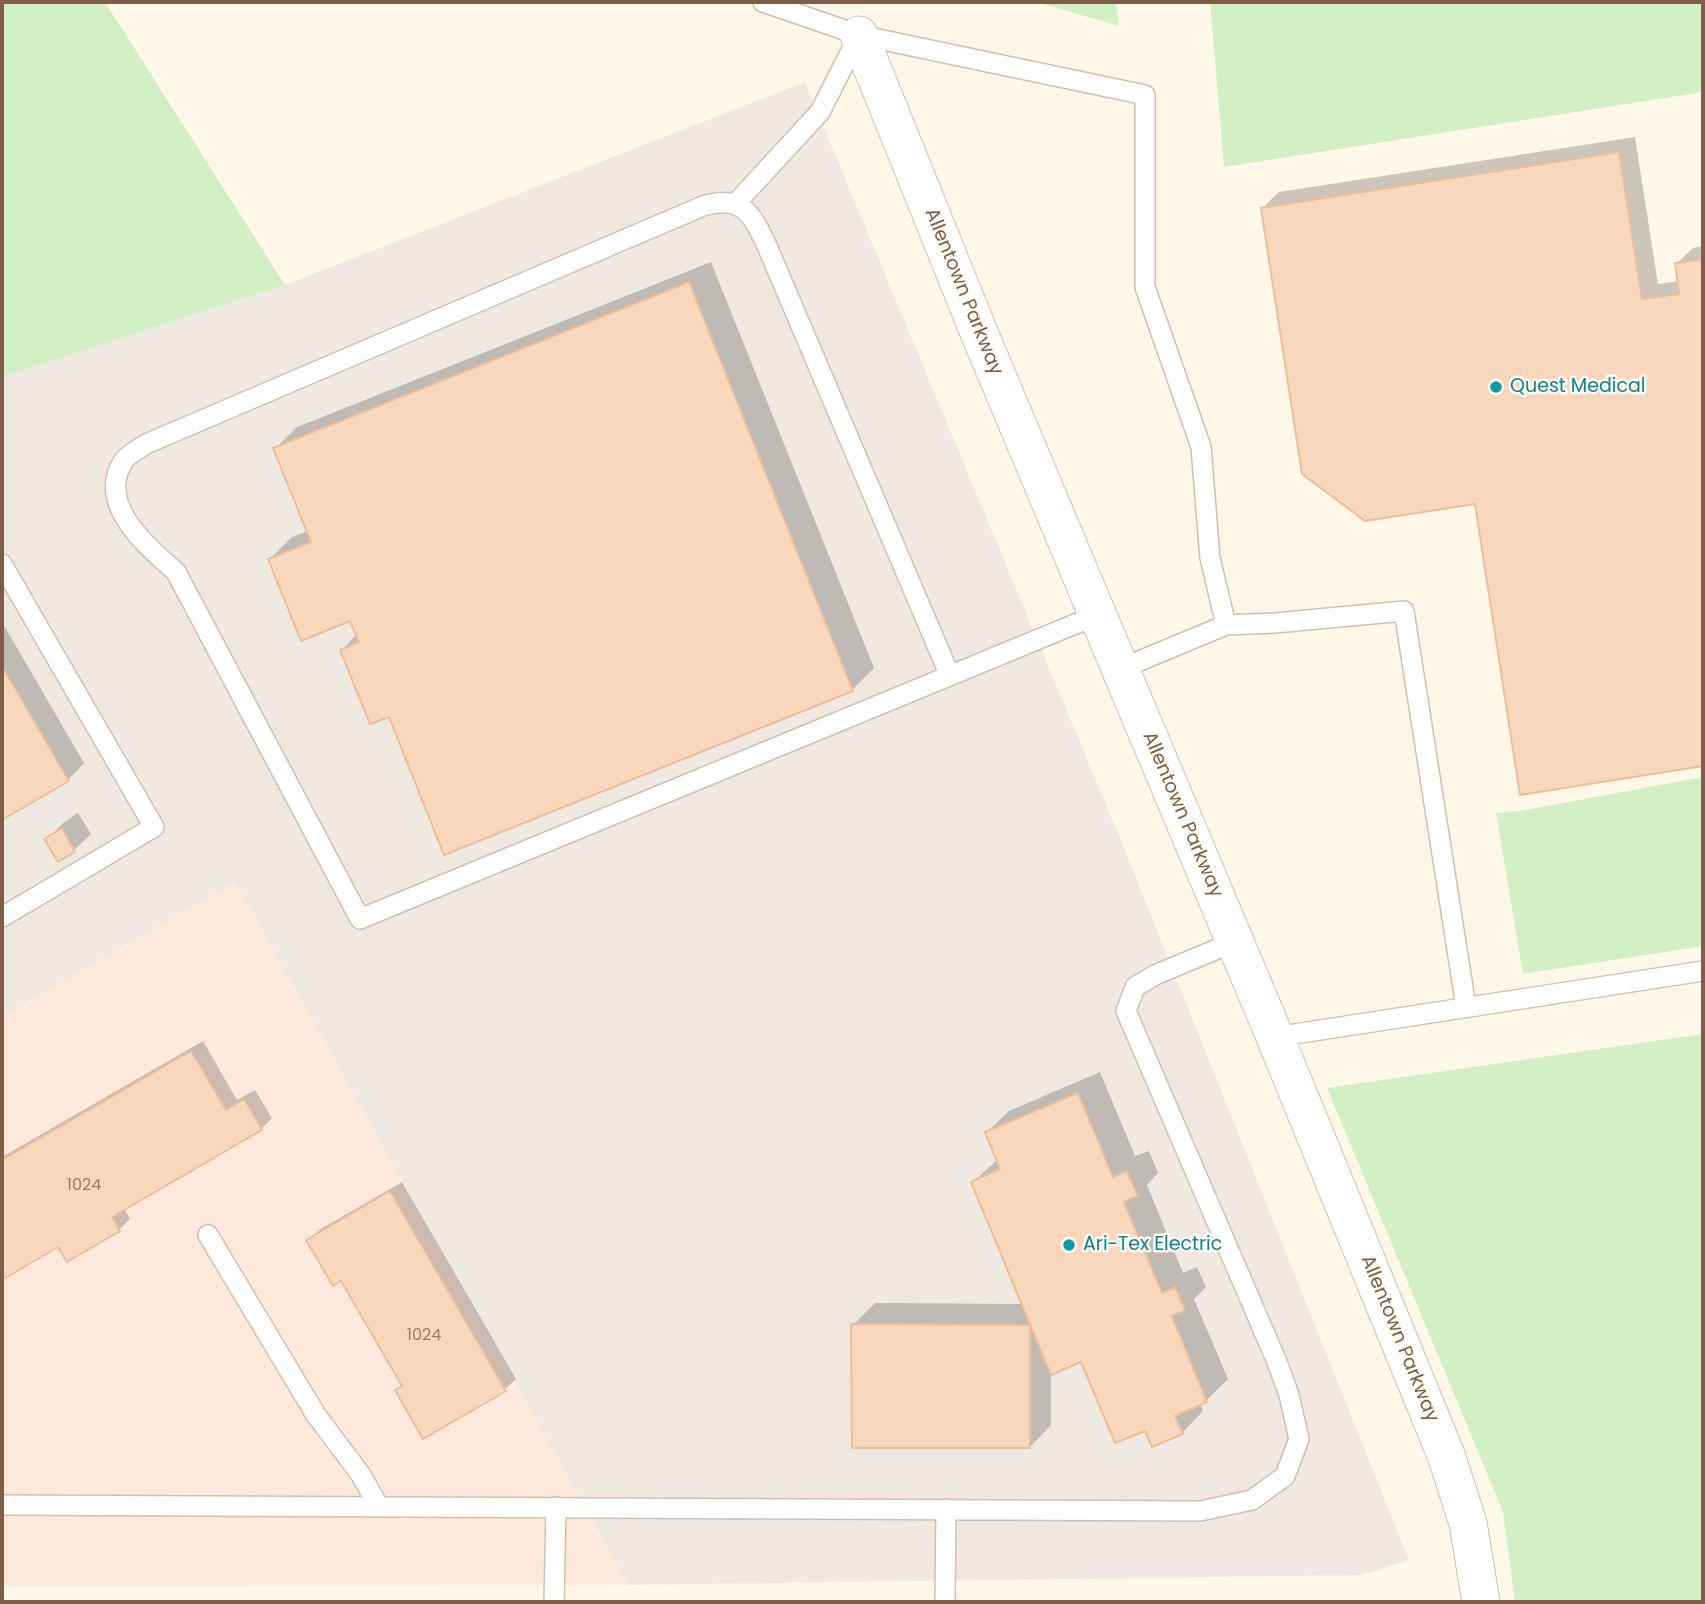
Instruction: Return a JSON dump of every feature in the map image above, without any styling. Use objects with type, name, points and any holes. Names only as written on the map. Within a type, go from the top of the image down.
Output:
[{"type":"street","name":"Allentown Parkway","points":[[859,35],[980,335],[1275,1037],[1446,1455],[1468,1523],[1481,1602]]},
{"type":"lane","points":[[763,2],[859,35],[1145,95],[1145,287],[1201,447],[1210,558],[1226,625]]},
{"type":"lane","points":[[736,203],[820,112],[859,35]]},
{"type":"lane","points":[[950,676],[767,246],[754,219],[736,203],[718,202],[703,206],[146,444],[125,459],[116,482],[120,512],[145,544],[176,572],[360,919],[950,676],[1097,615]]},
{"type":"lane","points":[[2,564],[154,827],[2,917]]},
{"type":"lane","points":[[1120,669],[1226,625],[1404,611],[1466,1007]]},
{"type":"lane","points":[[2,1505],[1200,1511],[1252,1500],[1285,1476],[1299,1439],[1289,1395],[1126,1011],[1135,987],[1155,975],[1234,942]]},
{"type":"lane","points":[[1275,1037],[1703,971]]},
{"type":"lane","points":[[208,1235],[316,1415],[361,1475],[379,1507]]},
{"type":"lane","points":[[554,1602],[556,1507]]},
{"type":"lane","points":[[945,1602],[946,1509]]},
{"type":"shaded area","points":[[805,82],[1120,838],[1409,1560],[1362,1575],[628,1585],[235,882],[2,1017],[2,377],[285,285]]},
{"type":"shaded area","points":[[235,882],[628,1585],[2,1586],[2,1017]]},
{"type":"green space","points":[[2,2],[105,2],[285,285],[2,377]]},
{"type":"green space","points":[[1036,2],[1116,2],[1119,26]]},
{"type":"green space","points":[[1210,2],[1703,2],[1703,92],[1224,167]]},
{"type":"green space","points":[[1703,777],[1703,946],[1523,974],[1496,813],[1520,811]]},
{"type":"green space","points":[[1703,1034],[1703,1602],[1515,1602],[1503,1512],[1327,1088]]},
{"type":"building","name":"Quest Medical","points":[[1619,152],[1642,299],[1679,294],[1675,263],[1703,259],[1703,766],[1520,795],[1475,504],[1365,521],[1302,474],[1261,208]]},
{"type":"building","points":[[689,282],[853,691],[444,855],[389,717],[370,724],[340,650],[359,642],[350,621],[301,641],[268,559],[311,542],[273,448]]},
{"type":"building","points":[[2,666],[69,781],[2,820]]},
{"type":"building","points":[[62,828],[75,852],[58,862],[44,839]]},
{"type":"building","points":[[191,1051],[226,1110],[244,1099],[262,1130],[112,1217],[120,1231],[67,1262],[58,1247],[2,1280],[2,1160]]},
{"type":"building","name":"Ari-Tex Electric","points":[[1078,1093],[1113,1177],[1127,1171],[1138,1196],[1124,1202],[1162,1293],[1175,1287],[1185,1310],[1172,1316],[1207,1402],[1175,1416],[1183,1434],[1152,1447],[1145,1431],[1115,1443],[1081,1362],[1051,1375],[971,1182],[1000,1169],[985,1132]]},
{"type":"building","points":[[390,1191],[506,1391],[423,1439],[395,1390],[402,1386],[341,1281],[333,1286],[306,1240]]},
{"type":"building","points":[[851,1324],[1030,1325],[1030,1448],[852,1448]]},
{"type":"place","name":"Quest Medical","points":[[1496,387]]},
{"type":"place","name":"Ari-Tex Electric","points":[[1069,1245]]}]
